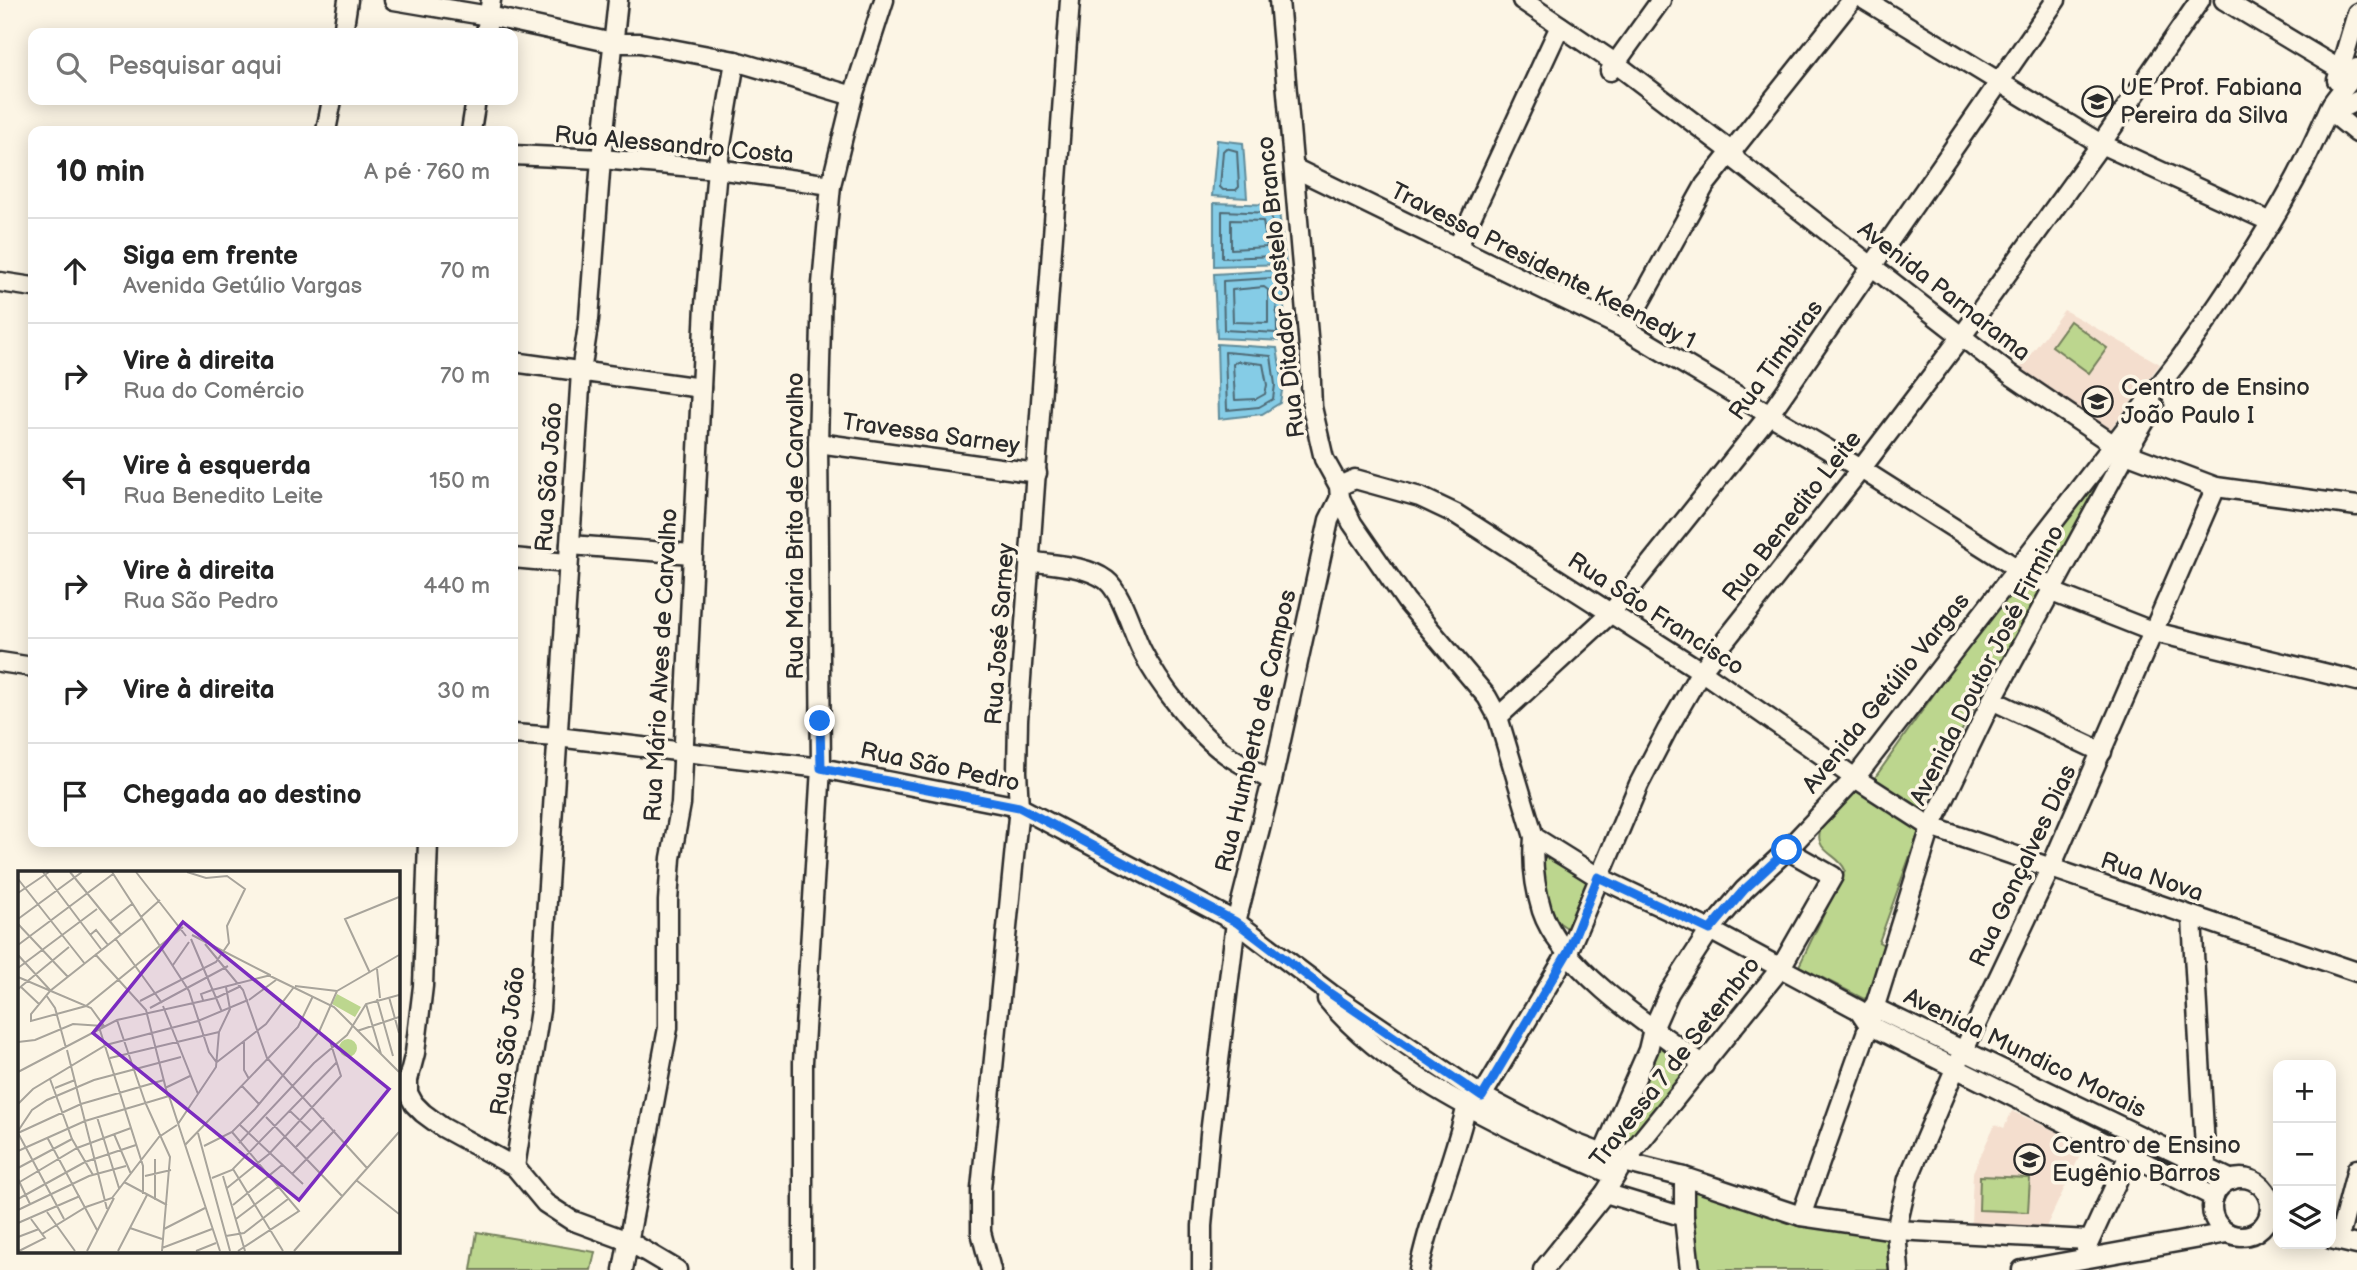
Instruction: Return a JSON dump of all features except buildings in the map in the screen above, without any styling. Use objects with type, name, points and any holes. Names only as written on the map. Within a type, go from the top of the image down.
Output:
[{"type":"street","points":[[344,28],[348,0]]},
{"type":"street","points":[[394,0],[489,16],[613,43],[640,43],[735,61],[853,96]]},
{"type":"street","name":"Rua São João","points":[[515,1167],[540,1010],[581,372],[589,318],[601,159],[618,0]]},
{"type":"street","name":"Rua Maria Brito de Carvalho","points":[[803,1270],[803,1062],[821,768],[818,443],[822,284],[831,186],[853,96],[884,0]]},
{"type":"street","name":"Rua José Sarney","points":[[991,1270],[981,1232],[981,1189],[1019,807],[1018,720],[1070,0]]},
{"type":"street","name":"Rua Ditador Castelo Branco","points":[[1279,0],[1312,407],[1324,459],[1352,523],[1390,581],[1487,697],[1498,717],[1534,837],[1532,857],[1542,912],[1554,934],[1608,994],[1704,1065]]},
{"type":"street","name":"Avenida Parnarama","points":[[1506,0],[1557,29],[1613,67],[2011,374],[2119,449],[2216,487],[2357,506]]},
{"type":"street","name":"Avenida Parnarama","points":[[1522,0],[1557,29]]},
{"type":"street","points":[[1613,67],[1661,0]]},
{"type":"street","points":[[1625,329],[1705,185],[1732,157],[1852,0]]},
{"type":"street","points":[[1865,0],[2101,144],[2272,222]]},
{"type":"street","name":"Rua Timbiras","points":[[1498,717],[1610,614],[1769,415],[2056,0]]},
{"type":"street","name":"Rua Benedito Leite","points":[[1419,1270],[1423,1250],[1474,1101],[1568,952],[1639,784],[1701,671],[1962,336],[2101,144],[2200,0]]},
{"type":"street","points":[[2224,0],[2350,70]]},
{"type":"street","name":"Avenida Doutor José Firmino","points":[[1801,1216],[1931,827],[1993,700],[2054,587],[2119,449],[2226,293],[2272,222],[2297,177],[2350,70],[2357,13]]},
{"type":"street","points":[[1457,248],[1557,29]]},
{"type":"street","name":"Rua Mário Alves de Carvalho","points":[[623,1270],[668,1028],[668,901],[671,858],[681,804],[701,388],[717,169],[735,61]]},
{"type":"street","points":[[2332,105],[2343,108],[2357,101]]},
{"type":"street","points":[[327,126],[331,105]]},
{"type":"street","points":[[472,126],[475,105]]},
{"type":"street","points":[[2332,105],[2357,133]]},
{"type":"street","name":"Rua Alessandro Costa","points":[[518,156],[601,159],[717,169],[831,186]]},
{"type":"street","name":"Travessa Presidente Keenedy 1","points":[[1293,168],[1625,329],[1861,469],[2018,569],[2054,587],[2156,627]]},
{"type":"street","points":[[0,282],[28,286]]},
{"type":"street","points":[[518,363],[701,388]]},
{"type":"street","name":"Travessa Sarney","points":[[818,443],[1037,473]]},
{"type":"street","name":"Avenida Getúlio Vargas","points":[[1600,1161],[1648,1050],[1653,1029],[1669,993],[1710,930],[1744,890],[1787,850],[1855,778],[2018,569],[2119,449]]},
{"type":"street","name":"Rua São Francisco","points":[[1340,492],[1355,479],[1420,497],[1456,514],[1701,671],[1855,778],[1931,827]]},
{"type":"street","name":"Rua Gonçalves Dias","points":[[1899,1270],[1896,1230],[1908,1179],[1955,1069],[2051,867],[2216,487]]},
{"type":"street","name":"Rua Humberto de Campos","points":[[1202,1270],[1202,1226],[1210,1134],[1236,922],[1272,781],[1329,520],[1340,492]]},
{"type":"street","points":[[518,558],[569,554],[692,554]]},
{"type":"street","points":[[1029,561],[1092,573],[1113,586],[1149,663],[1191,720],[1225,754],[1272,781]]},
{"type":"street","points":[[2156,627],[2357,671]]},
{"type":"street","points":[[2156,627],[2357,681]]},
{"type":"street","points":[[0,662],[28,666]]},
{"type":"street","points":[[1993,700],[2102,752]]},
{"type":"street","name":"Rua São Pedro","points":[[518,734],[821,768],[1019,807],[1236,922],[1474,1101],[1569,1141],[1600,1161],[1619,1169],[1684,1177],[1801,1216],[1896,1230],[2089,1240]]},
{"type":"street","name":"Rua Nova","points":[[1931,827],[2357,972]]},
{"type":"street","points":[[1534,837],[1598,877],[1710,930],[1867,1014]]},
{"type":"street","points":[[428,847],[420,1024],[408,1080],[408,1093],[423,1113],[442,1127],[515,1167],[553,1209],[571,1220],[628,1241],[677,1270]]},
{"type":"street","name":"Travessa 7 de Setembro","points":[[1543,1270],[1605,1194],[1619,1169],[1780,969],[1833,876],[1787,850]]},
{"type":"street","points":[[2192,918],[2206,1166]]},
{"type":"street","name":"Avenida Mundico Morais","points":[[1867,1014],[1964,1051],[2232,1180]]},
{"type":"street","name":"Avenida Mundico Morais","points":[[1867,1014],[1955,1069],[2130,1153],[2214,1197]]},
{"type":"street","points":[[2082,1260],[2139,1134]]},
{"type":"street","points":[[2357,1169],[2339,1232],[2357,1245]]},
{"type":"street","points":[[1684,1177],[1684,1217],[1689,1270]]},
{"type":"street","points":[[2227,1233],[2215,1221],[2212,1205],[2214,1197],[2224,1184],[2232,1180],[2250,1179],[2272,1193],[2269,1198],[2269,1216],[2259,1230]]},
{"type":"street","points":[[1605,1194],[1684,1217]]},
{"type":"street","points":[[2022,1270],[2227,1233],[2244,1236],[2259,1230],[2273,1232]]},
{"type":"shaded area","name":"Centro de Ensino João Paulo I","points":[[2064,310],[2160,364],[2108,432],[2019,370]]},
{"type":"shaded area","name":"Centro de Ensino Eugênio Barros","points":[[2012,1111],[2085,1145],[2046,1227],[1971,1224],[1973,1172],[1995,1124],[2004,1128]]},
{"type":"green space","points":[[2070,321],[2107,348],[2089,373],[2052,346]]},
{"type":"green space","points":[[2109,454],[2116,458],[2053,582],[2027,565]]},
{"type":"green space","points":[[2018,575],[2044,592],[1984,709],[1975,705],[1926,800],[1935,806],[1927,816],[1874,779]]},
{"type":"green space","points":[[1857,787],[1927,829],[1924,843],[1916,839],[1879,942],[1887,947],[1870,995],[1864,999],[1799,966],[1845,870],[1822,846],[1820,830],[1830,813]]},
{"type":"green space","points":[[1540,855],[1585,877],[1587,883],[1573,925],[1567,928],[1558,922],[1547,906],[1542,886]]},
{"type":"green space","points":[[1655,1042],[1697,1062],[1628,1149],[1615,1140]]},
{"type":"green space","points":[[1980,1176],[2030,1178],[2028,1212],[1979,1210]]},
{"type":"green space","points":[[1692,1190],[1888,1237],[1889,1270],[1695,1270],[1690,1205]]},
{"type":"green space","points":[[477,1232],[595,1252],[591,1270],[471,1270]]},
{"type":"water","points":[[1217,140],[1243,143],[1247,198],[1212,196]]},
{"type":"water","points":[[1214,203],[1278,205],[1286,264],[1214,266]]},
{"type":"water","points":[[1283,270],[1285,341],[1217,338],[1214,274]]},
{"type":"water","points":[[1217,344],[1277,348],[1283,385],[1280,403],[1262,414],[1219,419]]},
{"type":"place","name":"UE Prof. Fabiana Pereira da Silva","points":[[2097,101]]},
{"type":"place","name":"Centro de Ensino João Paulo I","points":[[2098,401]]},
{"type":"place","name":"Centro de Ensino Eugênio Barros","points":[[2029,1159]]},
{"type":"route","points":[[820,721],[821,768],[1019,807],[1236,922],[1331,994],[1482,1097],[1568,952],[1598,877],[1710,930],[1744,890],[1787,850]]}]
